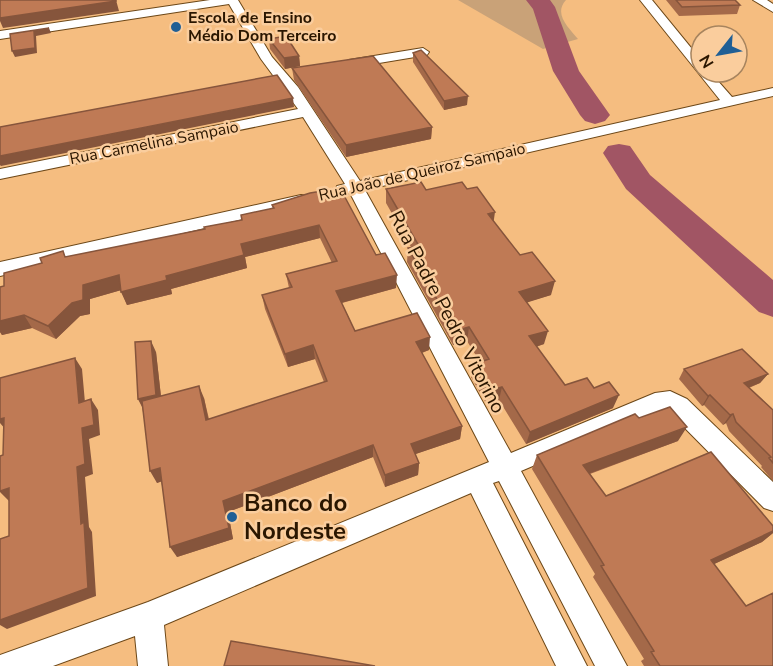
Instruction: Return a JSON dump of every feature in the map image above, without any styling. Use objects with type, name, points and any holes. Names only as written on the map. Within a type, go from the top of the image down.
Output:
[{"type":"street","points":[[0,35],[232,0]]},
{"type":"street","name":"Rua Padre Pedro Vitorino","points":[[232,0],[274,77],[288,83],[356,187],[503,466],[612,666]]},
{"type":"street","points":[[646,0],[689,55]]},
{"type":"street","points":[[759,0],[773,9]]},
{"type":"street","points":[[335,67],[423,52]]},
{"type":"street","points":[[274,77],[302,72]]},
{"type":"street","points":[[713,84],[728,101]]},
{"type":"street","name":"Rua João de Queiroz Sampaio","points":[[0,269],[728,101],[770,95]]},
{"type":"street","name":"Rua Carmelina Sampaio","points":[[0,174],[307,112]]},
{"type":"street","points":[[10,666],[147,617],[663,400],[670,400],[684,410],[773,499]]},
{"type":"street","points":[[476,477],[572,666]]},
{"type":"street","points":[[147,617],[153,666]]},
{"type":"shaded area","points":[[458,0],[566,0],[562,5],[562,16],[578,39],[543,49]]},
{"type":"building","points":[[0,0],[116,0],[116,1],[0,18]]},
{"type":"building","points":[[676,0],[735,0],[740,5],[682,7]]},
{"type":"building","points":[[49,28],[34,31],[35,48],[12,51],[10,34]]},
{"type":"building","points":[[286,36],[299,56],[284,58],[269,39]]},
{"type":"building","points":[[421,50],[468,96],[444,101],[413,53]]},
{"type":"building","points":[[373,56],[432,127],[346,145],[292,68]]},
{"type":"building","points":[[277,75],[293,98],[0,156],[0,127]]},
{"type":"building","points":[[421,182],[426,190],[462,182],[467,189],[477,187],[495,212],[488,214],[520,255],[532,252],[555,281],[519,292],[548,331],[529,336],[565,385],[587,378],[594,388],[609,382],[619,395],[530,432],[502,387],[489,391],[474,364],[489,359],[469,327],[455,331],[408,248],[419,246],[386,189]]},
{"type":"building","points":[[340,188],[376,255],[385,253],[397,275],[336,291],[355,331],[417,313],[430,337],[416,342],[462,426],[411,444],[419,463],[385,475],[373,445],[223,501],[229,528],[170,547],[160,468],[150,471],[142,401],[199,386],[206,420],[327,381],[313,345],[285,354],[262,295],[292,287],[286,274],[337,261],[319,225],[241,244],[244,255],[166,276],[167,280],[121,292],[119,275],[83,285],[83,300],[72,303],[48,326],[24,315],[0,321],[0,287],[4,286],[4,273],[42,263],[40,258],[63,251],[65,257],[242,220],[241,215],[274,208],[272,205],[310,193]]},
{"type":"building","points":[[151,341],[156,395],[138,399],[135,342]]},
{"type":"building","points":[[742,349],[768,374],[744,383],[773,410],[773,463],[769,458],[771,457],[736,422],[733,414],[730,415],[710,395],[708,396],[684,369]]},
{"type":"building","points":[[75,358],[79,403],[91,399],[94,425],[82,428],[85,464],[77,467],[81,524],[84,522],[88,588],[0,620],[0,539],[9,536],[9,488],[0,491],[0,456],[3,455],[4,418],[0,419],[0,378]]},
{"type":"building","points":[[670,407],[687,427],[583,465],[606,496],[711,452],[773,526],[773,531],[711,560],[746,606],[773,593],[773,666],[660,666],[651,652],[654,651],[601,566],[604,565],[537,455],[635,414],[639,418]]},
{"type":"building","points":[[231,641],[375,666],[224,666]]},
{"type":"waterway","points":[[537,0],[544,7],[566,71],[595,115]]},
{"type":"waterway","points":[[619,153],[638,182],[773,302]]},
{"type":"place","name":"Escola de Ensino Médio Dom Terceiro","points":[[176,27]]},
{"type":"place","name":"Banco do Nordeste","points":[[232,517]]}]
